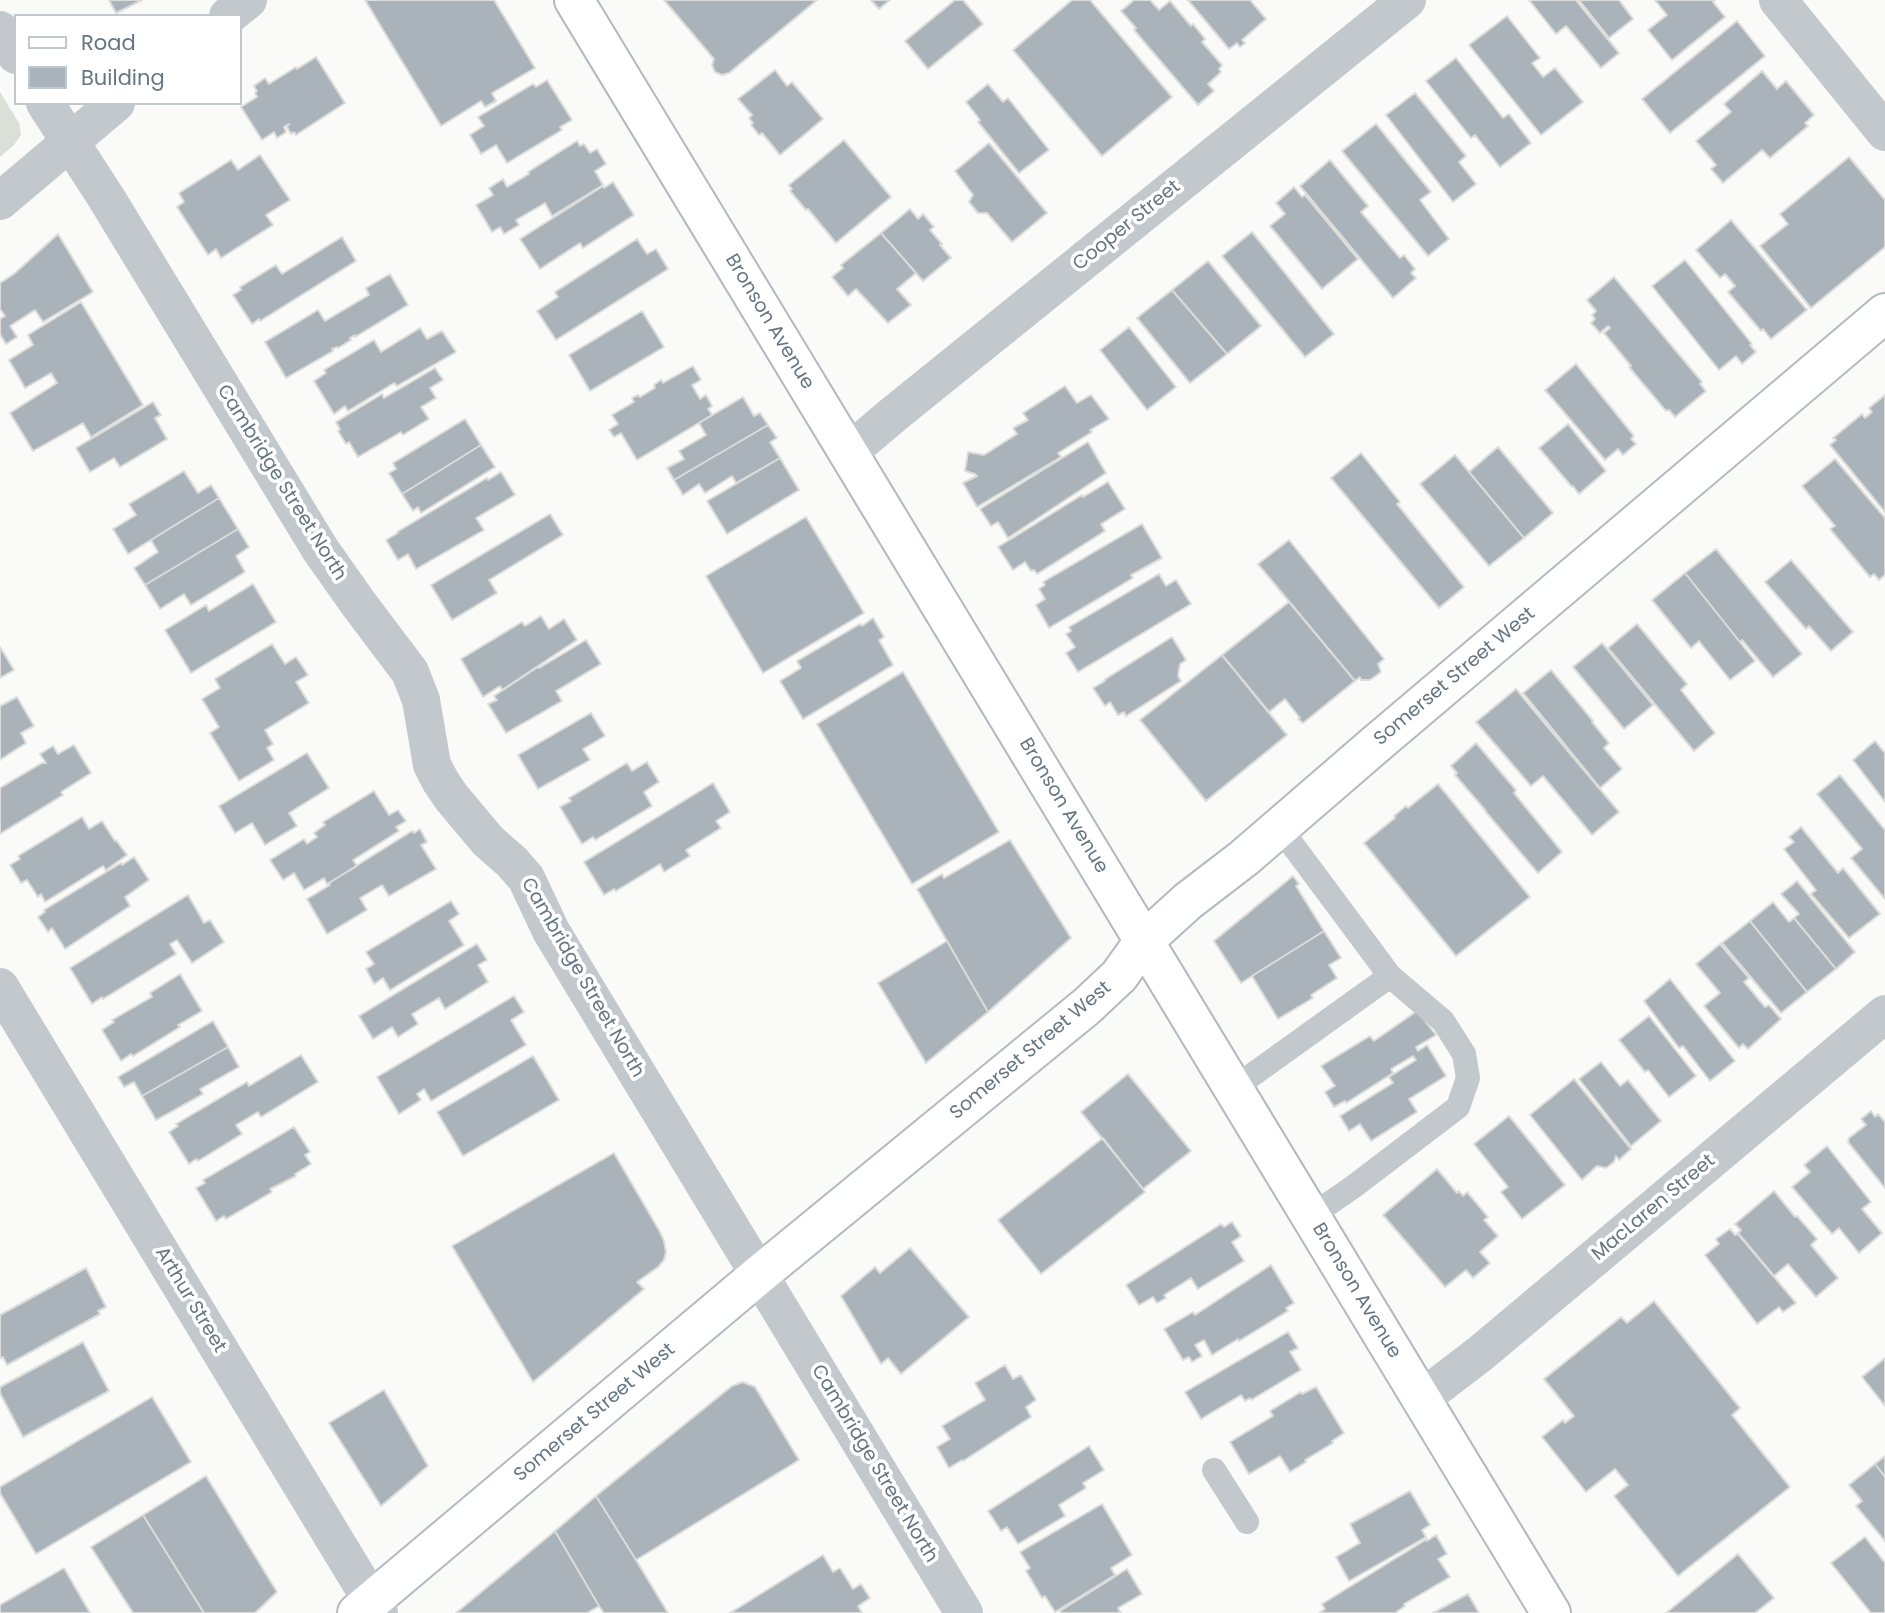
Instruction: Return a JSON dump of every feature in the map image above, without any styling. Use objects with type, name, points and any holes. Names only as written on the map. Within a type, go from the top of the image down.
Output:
[{"type":"main road","name":"Bronson Avenue","points":[[574,0],[1551,1613]]},
{"type":"main road","name":"Somerset Street West","points":[[369,1609],[760,1275],[1087,1006],[1119,976],[1144,941],[1188,901],[1280,828],[1885,313]]},
{"type":"street","points":[[230,14],[248,0]]},
{"type":"street","name":"Cooper Street","points":[[848,453],[1407,0]]},
{"type":"street","points":[[1777,0],[1885,132]]},
{"type":"street","points":[[0,30],[14,52]]},
{"type":"street","name":"Cambridge Street North","points":[[46,105],[107,199],[320,549],[410,672],[421,700],[432,765],[441,782],[488,841],[526,878],[551,931],[964,1613]]},
{"type":"street","points":[[0,201],[114,105]]},
{"type":"street","name":"Arthur Street","points":[[0,987],[369,1609]]},
{"type":"street","name":"MacLaren Street","points":[[1421,1399],[1481,1353],[1885,1014]]},
{"type":"lane","points":[[1280,828],[1390,976],[1443,1021],[1464,1054],[1468,1078],[1458,1108],[1311,1216]]},
{"type":"lane","points":[[1234,1088],[1390,976]]},
{"type":"lane","points":[[1214,1469],[1247,1522]]},
{"type":"shaded area","points":[[0,92],[19,123],[21,135],[0,157]]},
{"type":"building","points":[[109,0],[142,0],[116,13]]},
{"type":"building","points":[[365,0],[494,0],[535,68],[492,93],[496,101],[485,107],[481,101],[441,126]]},
{"type":"building","points":[[664,0],[817,0],[729,73],[722,75],[715,72],[712,65],[714,59]]},
{"type":"building","points":[[871,0],[890,0],[879,9]]},
{"type":"building","points":[[955,0],[963,0],[983,24],[928,69],[905,41]]},
{"type":"building","points":[[1072,0],[1090,0],[1172,97],[1102,156],[1013,50]]},
{"type":"building","points":[[1134,0],[1150,0],[1159,10],[1170,1],[1191,26],[1193,24],[1205,39],[1202,42],[1222,65],[1219,69],[1221,72],[1208,84],[1214,91],[1198,105],[1121,11]]},
{"type":"building","points":[[1188,0],[1250,0],[1266,19],[1242,40],[1245,43],[1240,47],[1237,43],[1229,49]]},
{"type":"building","points":[[1529,0],[1576,0],[1619,53],[1601,68],[1566,26],[1556,34]]},
{"type":"building","points":[[1579,0],[1619,0],[1633,19],[1609,38]]},
{"type":"building","points":[[1655,0],[1715,0],[1713,2],[1725,17],[1672,60],[1648,30],[1667,15]]},
{"type":"building","points":[[1507,16],[1540,58],[1532,63],[1543,77],[1555,68],[1583,102],[1541,135],[1469,45]]},
{"type":"building","points":[[1737,21],[1765,56],[1670,133],[1642,99]]},
{"type":"building","points":[[316,57],[345,103],[296,135],[294,132],[291,134],[287,127],[289,124],[284,127],[286,132],[277,138],[274,132],[262,140],[241,107],[257,97],[254,86],[265,78],[269,84]]},
{"type":"building","points":[[1456,58],[1503,118],[1509,114],[1531,143],[1500,167],[1475,135],[1471,138],[1426,81]]},
{"type":"building","points":[[775,70],[787,86],[792,82],[823,119],[780,155],[762,133],[759,135],[751,125],[753,123],[749,118],[752,115],[738,99]]},
{"type":"building","points":[[1762,71],[1777,89],[1786,81],[1814,115],[1805,123],[1808,126],[1770,158],[1762,150],[1723,183],[1711,169],[1716,165],[1696,141],[1731,112],[1724,104]]},
{"type":"building","points":[[547,80],[572,120],[560,127],[562,130],[507,163],[496,145],[481,154],[470,135],[484,126],[478,117],[533,84],[536,87]]},
{"type":"building","points":[[988,84],[1003,102],[1008,98],[1049,150],[1019,173],[978,122],[980,120],[966,102]]},
{"type":"building","points":[[1415,93],[1466,156],[1459,162],[1476,184],[1453,202],[1386,115]]},
{"type":"building","points":[[1376,124],[1431,192],[1420,200],[1449,239],[1428,256],[1342,151]]},
{"type":"building","points":[[844,140],[891,197],[836,243],[790,191],[792,189],[789,185]]},
{"type":"building","points":[[577,141],[580,146],[584,144],[590,153],[597,149],[606,164],[595,171],[603,185],[552,216],[545,203],[516,220],[519,225],[504,234],[500,227],[492,232],[476,205],[493,195],[489,188],[503,179],[507,187]]},
{"type":"building","points":[[989,143],[1047,213],[1012,242],[987,213],[978,213],[969,202],[973,195],[955,171]]},
{"type":"building","points":[[260,155],[290,200],[266,215],[273,225],[221,258],[216,249],[208,255],[177,207],[184,202],[179,193],[231,160],[238,170]]},
{"type":"building","points":[[1849,157],[1885,200],[1885,247],[1811,308],[1760,246],[1788,224],[1780,214]]},
{"type":"building","points":[[1330,160],[1368,206],[1361,212],[1400,258],[1404,255],[1415,269],[1411,273],[1416,278],[1393,298],[1300,186]]},
{"type":"building","points":[[613,182],[634,215],[583,248],[580,243],[540,269],[520,239]]},
{"type":"building","points":[[1294,187],[1302,197],[1305,195],[1358,259],[1322,289],[1270,226],[1285,214],[1276,203]]},
{"type":"building","points":[[910,209],[918,219],[923,214],[934,227],[930,230],[951,258],[923,281],[881,233]]},
{"type":"building","points":[[1731,220],[1807,310],[1771,339],[1728,292],[1735,286],[1725,274],[1720,278],[1696,250]]},
{"type":"building","points":[[1252,232],[1334,334],[1305,357],[1222,256]]},
{"type":"building","points":[[881,233],[916,273],[897,289],[911,305],[888,323],[856,289],[848,296],[832,277],[843,268],[841,265]]},
{"type":"building","points":[[58,234],[93,292],[43,322],[35,310],[10,326],[17,337],[6,344],[0,334],[0,319],[5,316],[0,309],[0,283],[14,274]]},
{"type":"building","points":[[342,237],[356,261],[252,324],[233,295],[241,290],[240,287],[276,265],[282,274]]},
{"type":"building","points":[[637,239],[647,254],[656,249],[668,269],[556,340],[537,311],[558,297],[555,292]]},
{"type":"building","points":[[1685,260],[1752,344],[1750,345],[1756,352],[1742,364],[1736,356],[1719,370],[1652,286]]},
{"type":"building","points":[[1208,261],[1261,326],[1227,354],[1172,290]]},
{"type":"building","points":[[390,274],[408,305],[286,378],[265,342],[318,310],[325,321],[369,295],[366,288]]},
{"type":"building","points":[[1614,277],[1702,382],[1700,384],[1706,391],[1675,417],[1669,410],[1666,411],[1604,333],[1610,328],[1608,326],[1600,333],[1591,323],[1595,319],[1592,315],[1596,311],[1587,300]]},
{"type":"building","points":[[1172,290],[1227,354],[1190,383],[1137,318]]},
{"type":"building","points":[[81,302],[143,405],[91,437],[83,423],[33,451],[10,413],[57,383],[51,373],[25,388],[9,360],[33,345],[28,335]]},
{"type":"building","points":[[642,311],[664,347],[590,391],[569,355]]},
{"type":"building","points":[[1129,327],[1176,387],[1147,410],[1100,350]]},
{"type":"building","points":[[420,328],[427,339],[442,331],[456,352],[397,386],[394,383],[348,411],[345,406],[334,414],[314,381],[326,373],[324,370],[374,340],[381,352]]},
{"type":"building","points":[[1576,364],[1634,436],[1631,439],[1636,444],[1623,455],[1618,449],[1605,460],[1545,390]]},
{"type":"building","points":[[693,366],[701,380],[692,385],[700,399],[706,395],[712,406],[708,409],[712,415],[637,460],[621,433],[614,437],[609,430],[618,424],[612,415],[634,402],[632,398],[638,395],[640,397],[655,388],[654,385],[661,380],[663,383]]},
{"type":"building","points":[[435,368],[443,380],[430,388],[436,398],[421,407],[429,419],[358,457],[349,442],[346,444],[336,422],[382,394],[384,398]]},
{"type":"building","points":[[1065,386],[1077,403],[1091,395],[1109,419],[1058,453],[1061,457],[977,507],[963,483],[977,476],[965,471],[968,452],[984,455],[1017,434],[1013,428],[1028,420],[1023,413]]},
{"type":"building","points":[[1885,395],[1885,512],[1830,445],[1836,440],[1833,438],[1862,414],[1865,418],[1872,412],[1869,408]]},
{"type":"building","points":[[743,397],[754,416],[760,413],[768,425],[674,480],[667,468],[684,459],[679,451],[706,435],[699,423]]},
{"type":"building","points":[[153,402],[161,415],[155,418],[167,439],[120,467],[114,458],[90,472],[76,448]]},
{"type":"building","points":[[465,419],[481,445],[402,494],[389,473],[396,469],[393,463]]},
{"type":"building","points":[[1568,424],[1606,471],[1579,494],[1539,448]]},
{"type":"building","points":[[768,425],[777,438],[770,442],[780,458],[736,483],[732,476],[705,493],[699,484],[683,495],[674,480]]},
{"type":"building","points":[[1088,442],[1106,473],[1008,538],[998,522],[991,526],[980,509]]},
{"type":"building","points":[[481,445],[495,467],[421,513],[418,507],[413,511],[402,494]]},
{"type":"building","points":[[1498,447],[1553,513],[1524,538],[1469,472]]},
{"type":"building","points":[[1361,453],[1400,502],[1397,504],[1464,587],[1439,608],[1331,478]]},
{"type":"building","points":[[1455,455],[1524,538],[1489,566],[1420,484]]},
{"type":"building","points":[[780,458],[799,490],[727,534],[707,501]]},
{"type":"building","points":[[1835,459],[1885,518],[1885,575],[1879,580],[1874,574],[1870,577],[1830,529],[1835,526],[1802,486]]},
{"type":"building","points":[[184,471],[198,493],[211,485],[219,498],[128,554],[113,529],[136,515],[129,504]]},
{"type":"building","points":[[501,472],[515,495],[476,518],[484,530],[416,569],[408,554],[398,560],[386,540]]},
{"type":"building","points":[[1108,482],[1125,509],[1101,524],[1105,531],[1037,574],[1034,570],[1031,571],[1025,562],[1013,570],[998,547]]},
{"type":"building","points":[[219,498],[238,529],[145,585],[134,568],[158,552],[151,540]]},
{"type":"building","points":[[550,514],[563,535],[489,580],[497,593],[452,620],[431,585]]},
{"type":"building","points":[[806,517],[864,613],[763,673],[706,576]]},
{"type":"building","points":[[1142,524],[1162,558],[1049,628],[1036,605],[1045,599],[1039,589],[1045,585],[1043,582]]},
{"type":"building","points":[[238,529],[249,547],[236,556],[245,572],[191,605],[184,594],[160,609],[145,585]]},
{"type":"building","points":[[1289,540],[1384,659],[1378,664],[1381,672],[1370,680],[1361,680],[1360,677],[1355,681],[1258,564]]},
{"type":"building","points":[[1716,549],[1802,654],[1773,677],[1742,640],[1740,642],[1685,573]]},
{"type":"building","points":[[1791,560],[1853,632],[1831,651],[1809,626],[1806,629],[1765,582]]},
{"type":"building","points":[[1685,573],[1755,661],[1730,680],[1699,641],[1691,648],[1652,600]]},
{"type":"building","points":[[1159,574],[1166,586],[1176,580],[1191,604],[1078,672],[1066,653],[1075,647],[1066,634],[1071,631],[1069,627]]},
{"type":"building","points":[[253,584],[276,622],[191,673],[165,630],[206,605],[209,611]]},
{"type":"building","points":[[1289,602],[1355,681],[1303,723],[1285,699],[1269,712],[1222,655]]},
{"type":"building","points":[[541,616],[549,629],[564,619],[577,640],[502,690],[500,686],[483,697],[461,659],[522,622],[525,626]]},
{"type":"building","points":[[873,618],[884,637],[879,640],[893,665],[803,719],[780,681],[801,668],[797,661]]},
{"type":"building","points":[[1637,624],[1687,684],[1681,690],[1715,733],[1694,751],[1608,648]]},
{"type":"building","points":[[1172,637],[1186,660],[1180,664],[1178,676],[1181,681],[1126,716],[1124,712],[1118,715],[1110,702],[1105,706],[1093,688]]},
{"type":"building","points":[[586,640],[601,664],[556,691],[562,701],[506,733],[488,704],[497,700],[494,696]]},
{"type":"building","points":[[1602,643],[1653,705],[1624,729],[1573,667]]},
{"type":"building","points":[[272,644],[285,664],[296,657],[308,675],[296,682],[309,703],[265,730],[273,744],[267,748],[274,760],[239,781],[210,733],[219,727],[202,699],[220,688],[215,679]]},
{"type":"building","points":[[0,647],[14,670],[0,678]]},
{"type":"building","points":[[1222,655],[1287,735],[1206,801],[1140,720]]},
{"type":"building","points":[[1551,670],[1609,743],[1604,748],[1622,769],[1600,788],[1523,693]]},
{"type":"building","points":[[903,672],[999,832],[912,884],[817,724]]},
{"type":"building","points":[[1516,689],[1619,812],[1592,835],[1543,776],[1531,786],[1476,722]]},
{"type":"building","points":[[17,697],[34,726],[21,733],[26,743],[0,760],[0,706]]},
{"type":"building","points":[[591,713],[605,736],[583,749],[590,760],[538,789],[518,755]]},
{"type":"building","points":[[1875,741],[1885,753],[1885,802],[1853,760]]},
{"type":"building","points":[[1476,743],[1516,790],[1514,793],[1562,852],[1538,873],[1455,775],[1457,773],[1451,766]]},
{"type":"building","points":[[74,745],[91,773],[61,792],[63,795],[0,834],[0,788],[46,763],[40,754],[53,746],[58,754]]},
{"type":"building","points":[[307,753],[329,788],[289,813],[297,826],[265,845],[252,823],[235,833],[219,806]]},
{"type":"building","points":[[647,762],[659,782],[644,792],[652,806],[595,840],[593,837],[582,844],[560,807],[571,801],[569,798],[627,763],[632,771]]},
{"type":"building","points":[[1840,775],[1885,830],[1885,899],[1851,858],[1862,849],[1817,794]]},
{"type":"building","points":[[713,783],[730,812],[716,821],[721,828],[686,850],[690,856],[664,872],[660,864],[616,891],[614,889],[604,895],[584,862]]},
{"type":"building","points":[[1438,784],[1530,897],[1456,956],[1364,843],[1406,806],[1408,808]]},
{"type":"building","points":[[374,791],[389,815],[398,810],[406,821],[396,827],[399,831],[353,860],[357,866],[327,884],[324,878],[304,890],[294,873],[283,880],[270,860],[304,839],[307,844],[317,837],[314,833],[325,825],[323,822]]},
{"type":"building","points":[[82,817],[89,829],[102,821],[127,855],[106,870],[103,866],[45,902],[41,894],[38,897],[27,880],[21,883],[10,865],[20,859],[18,856]]},
{"type":"building","points":[[1801,827],[1838,873],[1843,868],[1880,914],[1849,938],[1811,894],[1816,890],[1784,849],[1794,842],[1789,837]]},
{"type":"building","points":[[420,829],[427,842],[421,845],[436,869],[389,896],[382,885],[360,898],[367,910],[327,934],[307,899],[412,831],[414,833]]},
{"type":"building","points":[[1010,840],[1071,938],[988,1012],[917,889],[942,874],[944,878]]},
{"type":"building","points":[[134,857],[149,880],[125,897],[130,906],[65,949],[52,928],[48,932],[38,917],[44,910]]},
{"type":"building","points":[[1293,876],[1299,884],[1296,886],[1324,931],[1241,983],[1214,941]]},
{"type":"building","points":[[1797,881],[1855,952],[1836,969],[1794,918],[1799,914],[1781,894]]},
{"type":"building","points":[[188,895],[204,923],[210,920],[224,942],[192,963],[177,940],[170,944],[176,954],[92,1004],[70,968]]},
{"type":"building","points":[[451,901],[459,914],[449,921],[464,945],[390,990],[383,978],[374,984],[366,969],[374,964],[366,952]]},
{"type":"building","points":[[1773,902],[1789,922],[1794,918],[1836,969],[1807,992],[1750,921]]},
{"type":"building","points":[[1750,921],[1807,992],[1781,1013],[1722,943]]},
{"type":"building","points":[[1324,931],[1341,958],[1329,965],[1337,978],[1311,995],[1313,998],[1278,1019],[1252,976]]},
{"type":"building","points":[[947,941],[988,1012],[926,1063],[878,983]]},
{"type":"building","points":[[477,944],[487,960],[478,965],[488,982],[445,1009],[439,998],[412,1014],[418,1024],[398,1037],[392,1027],[373,1039],[359,1016]]},
{"type":"building","points":[[1720,944],[1749,978],[1744,982],[1765,1007],[1769,1005],[1781,1019],[1748,1049],[1743,1044],[1739,1048],[1704,1006],[1720,993],[1696,964]]},
{"type":"building","points":[[180,974],[202,1011],[121,1061],[102,1030],[114,1022],[112,1020],[152,997],[150,993]]},
{"type":"building","points":[[1670,979],[1735,1061],[1710,1081],[1683,1046],[1679,1048],[1644,1001]]},
{"type":"building","points":[[514,996],[524,1012],[511,1020],[526,1045],[431,1101],[424,1089],[417,1094],[421,1100],[399,1114],[377,1077]]},
{"type":"building","points":[[1417,1011],[1436,1035],[1416,1047],[1418,1051],[1427,1045],[1446,1076],[1409,1099],[1417,1112],[1371,1141],[1360,1124],[1349,1131],[1340,1116],[1393,1083],[1389,1077],[1416,1060],[1413,1056],[1391,1069],[1393,1073],[1346,1103],[1345,1101],[1334,1107],[1325,1092],[1335,1086],[1321,1066],[1370,1036],[1374,1041]]},
{"type":"building","points":[[1649,1016],[1696,1076],[1669,1097],[1619,1040]]},
{"type":"building","points":[[213,1021],[228,1047],[142,1096],[134,1082],[124,1087],[118,1077]]},
{"type":"building","points":[[228,1047],[239,1067],[200,1089],[203,1094],[156,1120],[142,1096]]},
{"type":"building","points":[[301,1055],[318,1082],[261,1117],[258,1112],[236,1125],[242,1134],[189,1164],[169,1132],[178,1126],[176,1124],[247,1082],[249,1086]]},
{"type":"building","points":[[533,1056],[559,1100],[463,1156],[437,1112]]},
{"type":"building","points":[[1601,1062],[1620,1086],[1628,1080],[1661,1121],[1631,1146],[1579,1079]]},
{"type":"building","points":[[1128,1074],[1191,1151],[1143,1189],[1081,1112]]},
{"type":"building","points":[[1574,1079],[1631,1149],[1619,1160],[1616,1156],[1614,1162],[1606,1168],[1597,1166],[1582,1180],[1530,1115]]},
{"type":"building","points":[[1871,1111],[1875,1117],[1878,1114],[1885,1122],[1885,1188],[1848,1142],[1849,1138],[1866,1125],[1861,1119]]},
{"type":"building","points":[[1509,1116],[1565,1185],[1522,1219],[1501,1192],[1508,1187],[1474,1144]]},
{"type":"building","points":[[294,1127],[310,1152],[305,1155],[311,1164],[295,1174],[296,1176],[270,1189],[272,1192],[226,1219],[224,1216],[216,1221],[196,1188],[205,1183],[203,1180]]},
{"type":"building","points":[[1103,1138],[1145,1192],[1041,1274],[998,1220]]},
{"type":"building","points":[[1827,1146],[1871,1202],[1862,1209],[1882,1233],[1859,1253],[1839,1228],[1832,1234],[1792,1187],[1810,1172],[1804,1165]]},
{"type":"building","points":[[614,1153],[660,1232],[666,1252],[664,1260],[637,1282],[644,1289],[533,1382],[452,1246]]},
{"type":"building","points":[[1437,1169],[1457,1193],[1459,1191],[1463,1196],[1467,1192],[1488,1217],[1484,1220],[1498,1236],[1480,1252],[1490,1263],[1473,1278],[1466,1270],[1445,1287],[1383,1215]]},
{"type":"building","points":[[1774,1191],[1817,1239],[1811,1245],[1838,1278],[1816,1297],[1788,1264],[1774,1276],[1738,1233],[1741,1230],[1735,1224]]},
{"type":"building","points":[[1232,1222],[1241,1236],[1232,1242],[1244,1261],[1198,1289],[1191,1278],[1164,1295],[1166,1298],[1157,1303],[1153,1297],[1139,1305],[1126,1285],[1221,1224],[1224,1227]]},
{"type":"building","points":[[1730,1229],[1735,1235],[1738,1234],[1796,1303],[1783,1312],[1779,1307],[1757,1324],[1705,1255],[1719,1244],[1716,1239]]},
{"type":"building","points":[[910,1248],[969,1317],[901,1374],[888,1358],[881,1364],[841,1296],[875,1267],[880,1273]]},
{"type":"building","points":[[1271,1265],[1294,1303],[1286,1308],[1288,1311],[1212,1355],[1204,1340],[1195,1345],[1202,1356],[1192,1362],[1189,1357],[1183,1360],[1164,1329],[1193,1312],[1195,1315]]},
{"type":"building","points":[[86,1268],[106,1307],[98,1311],[100,1314],[7,1365],[3,1357],[0,1358],[0,1315]]},
{"type":"building","points":[[1654,1301],[1740,1408],[1732,1415],[1790,1487],[1678,1576],[1614,1496],[1628,1485],[1615,1469],[1586,1492],[1542,1437],[1563,1420],[1565,1423],[1574,1416],[1544,1379],[1621,1317],[1627,1323]]},
{"type":"building","points":[[1288,1332],[1298,1348],[1290,1352],[1301,1370],[1251,1400],[1250,1398],[1245,1401],[1241,1395],[1201,1419],[1185,1392]]},
{"type":"building","points":[[83,1342],[109,1391],[23,1437],[0,1393],[0,1387]]},
{"type":"building","points":[[1885,1358],[1885,1406],[1862,1377]]},
{"type":"building","points":[[1005,1365],[1013,1379],[1021,1375],[1036,1400],[1026,1407],[1031,1417],[949,1468],[937,1447],[950,1439],[942,1426],[985,1400],[975,1383]]},
{"type":"building","points":[[743,1382],[755,1387],[799,1460],[636,1560],[596,1496],[732,1386]]},
{"type":"building","points":[[1316,1387],[1344,1433],[1290,1472],[1280,1456],[1249,1474],[1230,1442],[1273,1416],[1270,1411],[1301,1392],[1302,1394]]},
{"type":"building","points":[[384,1390],[428,1466],[381,1506],[329,1423]]},
{"type":"building","points":[[152,1397],[191,1462],[36,1554],[0,1493],[0,1487]]},
{"type":"building","points":[[1089,1446],[1104,1470],[1083,1483],[1086,1488],[1059,1505],[1065,1516],[1018,1544],[1007,1527],[1001,1531],[988,1511]]},
{"type":"building","points":[[1885,1456],[1885,1477],[1875,1464]]},
{"type":"building","points":[[1875,1464],[1885,1477],[1885,1541],[1856,1506],[1862,1501],[1849,1485]]},
{"type":"building","points":[[206,1476],[277,1592],[255,1613],[204,1613],[143,1515]]},
{"type":"building","points":[[1410,1491],[1430,1525],[1422,1530],[1426,1537],[1349,1581],[1336,1557],[1360,1543],[1350,1524]]},
{"type":"building","points":[[596,1496],[668,1613],[604,1613],[599,1606],[555,1531]]},
{"type":"building","points":[[1102,1504],[1132,1555],[1111,1568],[1115,1575],[1055,1612],[1045,1596],[1042,1598],[1026,1571],[1030,1568],[1020,1552]]},
{"type":"building","points":[[143,1515],[204,1613],[133,1613],[91,1547]]},
{"type":"building","points":[[555,1531],[599,1606],[587,1613],[456,1613]]},
{"type":"building","points":[[1436,1535],[1447,1554],[1438,1559],[1450,1577],[1404,1604],[1405,1606],[1395,1613],[1319,1613],[1325,1609],[1322,1604]]},
{"type":"building","points":[[1865,1537],[1885,1563],[1885,1613],[1871,1613],[1831,1563]]},
{"type":"building","points":[[1738,1554],[1774,1598],[1755,1613],[1666,1613]]},
{"type":"building","points":[[823,1555],[833,1572],[840,1568],[853,1589],[861,1584],[870,1598],[858,1606],[862,1613],[730,1613]]},
{"type":"building","points":[[64,1568],[90,1613],[0,1613],[0,1605]]},
{"type":"building","points":[[1127,1569],[1142,1594],[1118,1608],[1121,1613],[1060,1611]]},
{"type":"building","points":[[1468,1594],[1479,1613],[1433,1613]]}]
